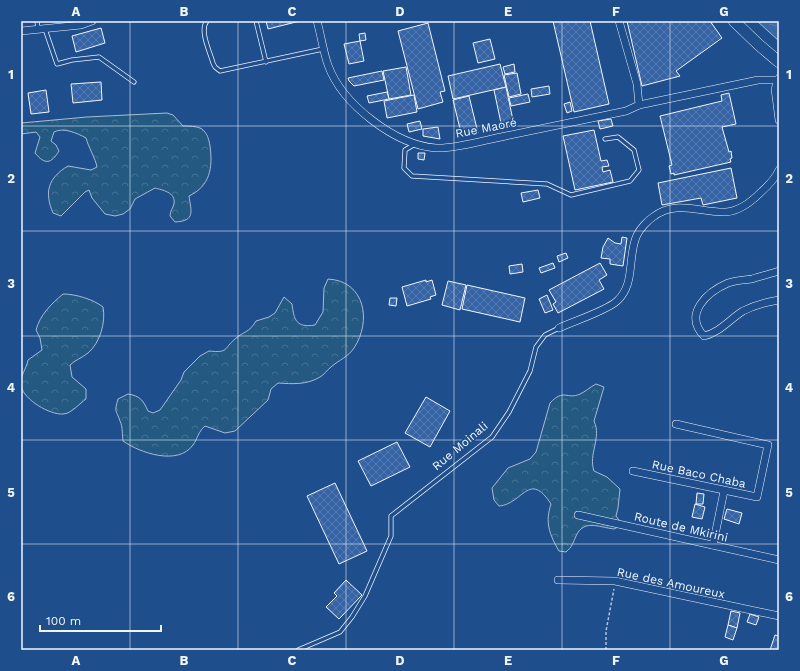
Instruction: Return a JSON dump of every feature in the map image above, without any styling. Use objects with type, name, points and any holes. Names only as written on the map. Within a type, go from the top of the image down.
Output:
[{"type":"main road","points":[[734,21],[741,25],[759,45],[779,62]]},
{"type":"street","points":[[21,31],[81,25],[92,21]]},
{"type":"street","name":"Rue Maoré","points":[[317,21],[328,66],[341,90],[358,109],[393,134],[415,144],[437,148],[466,144],[626,111],[639,105],[758,80],[778,79]]},
{"type":"street","points":[[619,21],[636,84],[639,105]]},
{"type":"street","points":[[778,79],[775,89],[779,120]]},
{"type":"street","name":"Rue Moinali","points":[[559,328],[617,301],[625,291],[630,274],[637,235],[653,216],[666,210],[682,206],[726,212],[738,208],[754,199],[776,176],[779,170]]},
{"type":"street","points":[[779,271],[729,283],[711,293],[698,306],[695,316],[698,330],[704,336],[712,335],[743,312],[762,303],[779,300]]},
{"type":"street","name":"Rue Baco Chaba","points":[[632,471],[757,498],[768,445],[676,424]]},
{"type":"street","points":[[713,545],[724,490]]},
{"type":"street","name":"Route de Mkirini","points":[[578,515],[779,560]]},
{"type":"street","name":"Rue des Amoureux","points":[[558,580],[615,581],[779,616]]},
{"type":"lane","points":[[37,21],[57,64],[72,60],[99,57],[134,82]]},
{"type":"lane","points":[[208,21],[205,24],[204,31],[212,63],[217,70],[225,72],[324,49]]},
{"type":"lane","points":[[256,21],[266,62]]},
{"type":"lane","points":[[415,144],[405,150],[404,168],[412,176],[546,184],[572,195],[630,181],[639,170],[634,150],[618,137],[605,139]]},
{"type":"lane","name":"Rue Moinali","points":[[298,650],[340,632],[365,596],[386,549],[391,536],[391,516],[492,437],[509,412],[530,371],[536,347],[545,336],[559,328]]},
{"type":"path","points":[[606,650],[606,632],[615,581]]},
{"type":"green space","points":[[167,113],[173,115],[183,126],[202,129],[210,143],[211,162],[208,176],[202,187],[189,196],[191,214],[186,220],[175,222],[170,216],[174,204],[173,197],[168,192],[155,188],[135,199],[130,209],[123,214],[115,216],[105,214],[92,198],[89,190],[85,192],[61,216],[53,213],[50,205],[49,192],[52,181],[56,175],[68,166],[91,170],[97,167],[95,161],[86,138],[66,130],[54,132],[51,141],[56,145],[59,151],[51,161],[42,160],[35,153],[40,137],[36,132],[21,134],[21,123],[87,117]]},
{"type":"green space","points":[[328,279],[340,281],[350,287],[357,295],[362,304],[363,326],[360,337],[352,351],[321,376],[315,380],[305,383],[278,383],[271,389],[268,400],[235,431],[225,433],[205,426],[193,445],[178,455],[169,456],[149,453],[139,450],[123,441],[122,426],[116,411],[118,399],[128,394],[132,395],[141,399],[148,411],[153,413],[160,410],[181,380],[184,372],[200,356],[209,351],[225,350],[238,336],[249,330],[256,321],[269,317],[275,313],[284,297],[292,304],[297,322],[309,326],[315,325],[323,312],[324,288]]},
{"type":"green space","points":[[63,294],[89,299],[103,307],[104,319],[96,344],[88,353],[70,365],[72,377],[86,389],[86,399],[66,414],[58,414],[38,406],[32,401],[23,391],[21,383],[28,360],[42,350],[40,338],[36,330],[40,319],[50,306]]},
{"type":"green space","points":[[596,384],[604,387],[594,421],[597,434],[593,465],[594,471],[607,477],[620,489],[616,516],[619,520],[618,527],[614,529],[592,525],[583,527],[566,552],[559,551],[549,528],[548,517],[551,504],[543,494],[537,490],[531,489],[507,504],[499,506],[494,500],[492,488],[508,468],[530,459],[536,452],[550,403],[562,395],[572,396],[580,394]]},
{"type":"water","points":[[757,21],[779,21],[779,41]]},
{"type":"building","points":[[266,21],[300,21],[268,29]]},
{"type":"building","points":[[553,21],[590,21],[609,104],[574,112]]},
{"type":"building","points":[[627,21],[710,21],[722,38],[676,71],[680,76],[642,86]]},
{"type":"building","points":[[428,23],[445,91],[440,92],[443,102],[418,109],[398,31]]},
{"type":"building","points":[[101,28],[105,43],[76,52],[72,36]]},
{"type":"building","points":[[365,33],[366,40],[360,41],[359,34]]},
{"type":"building","points":[[490,39],[495,59],[478,63],[473,43]]},
{"type":"building","points":[[360,41],[364,61],[349,64],[344,44]]},
{"type":"building","points":[[500,64],[506,87],[453,99],[448,76]]},
{"type":"building","points":[[514,64],[515,72],[505,74],[503,67]]},
{"type":"building","points":[[406,67],[411,95],[389,99],[383,71]]},
{"type":"building","points":[[382,71],[384,80],[354,86],[348,78]]},
{"type":"building","points":[[517,73],[521,94],[509,97],[504,75]]},
{"type":"building","points":[[101,82],[102,100],[73,103],[71,84]]},
{"type":"building","points":[[549,86],[550,94],[532,97],[531,89]]},
{"type":"building","points":[[506,87],[514,125],[502,128],[494,90]]},
{"type":"building","points":[[46,90],[49,112],[31,114],[28,93]]},
{"type":"building","points":[[387,92],[389,99],[369,103],[367,96]]},
{"type":"building","points":[[729,93],[736,124],[722,127],[729,152],[731,151],[731,162],[674,175],[674,173],[671,174],[669,166],[672,165],[660,116],[722,101],[721,95]]},
{"type":"building","points":[[528,94],[530,102],[511,106],[509,98]]},
{"type":"building","points":[[414,95],[417,112],[387,118],[384,101]]},
{"type":"building","points":[[469,96],[478,133],[462,137],[453,100]]},
{"type":"building","points":[[570,102],[572,111],[567,113],[564,104]]},
{"type":"building","points":[[611,119],[613,126],[600,129],[598,121]]},
{"type":"building","points":[[420,121],[422,129],[409,132],[407,124]]},
{"type":"building","points":[[438,127],[440,139],[423,136],[423,129]]},
{"type":"building","points":[[594,130],[601,161],[607,160],[609,166],[602,167],[603,172],[610,170],[613,182],[575,190],[563,136]]},
{"type":"building","points":[[418,153],[425,153],[424,160],[418,159]]},
{"type":"building","points":[[731,168],[737,198],[703,205],[701,198],[662,205],[658,183]]},
{"type":"building","points":[[538,190],[540,198],[523,202],[521,193]]},
{"type":"building","points":[[622,237],[627,238],[623,266],[610,264],[610,259],[601,258],[603,247],[608,238],[615,243],[621,244]]},
{"type":"building","points":[[566,253],[568,258],[559,262],[557,256]]},
{"type":"building","points":[[553,263],[555,268],[541,273],[539,268]]},
{"type":"building","points":[[600,263],[607,275],[599,280],[604,289],[558,313],[553,304],[556,302],[549,290]]},
{"type":"building","points":[[522,264],[523,272],[510,274],[509,266]]},
{"type":"building","points":[[426,280],[426,282],[432,280],[436,295],[430,297],[431,299],[407,306],[402,287]]},
{"type":"building","points":[[448,281],[466,285],[460,310],[442,305]]},
{"type":"building","points":[[467,285],[525,298],[520,322],[462,309]]},
{"type":"building","points":[[547,295],[553,310],[545,313],[539,299]]},
{"type":"building","points":[[390,298],[397,298],[396,306],[389,305]]},
{"type":"building","points":[[426,397],[450,411],[430,447],[405,433]]},
{"type":"building","points":[[397,442],[410,467],[371,486],[358,461]]},
{"type":"building","points":[[335,483],[367,551],[339,564],[307,496]]},
{"type":"building","points":[[697,493],[704,494],[703,504],[696,504]]},
{"type":"building","points":[[695,504],[705,507],[702,519],[692,517]]},
{"type":"building","points":[[727,509],[742,513],[739,524],[724,519]]},
{"type":"building","points":[[346,580],[362,595],[339,619],[326,607],[337,596],[334,593]]},
{"type":"building","points":[[731,611],[740,613],[737,628],[728,625]]},
{"type":"building","points":[[750,614],[759,617],[756,625],[747,622]]},
{"type":"building","points":[[728,625],[737,628],[733,640],[725,637]]},
{"type":"building","points":[[775,635],[779,636],[779,650],[770,650]]}]
